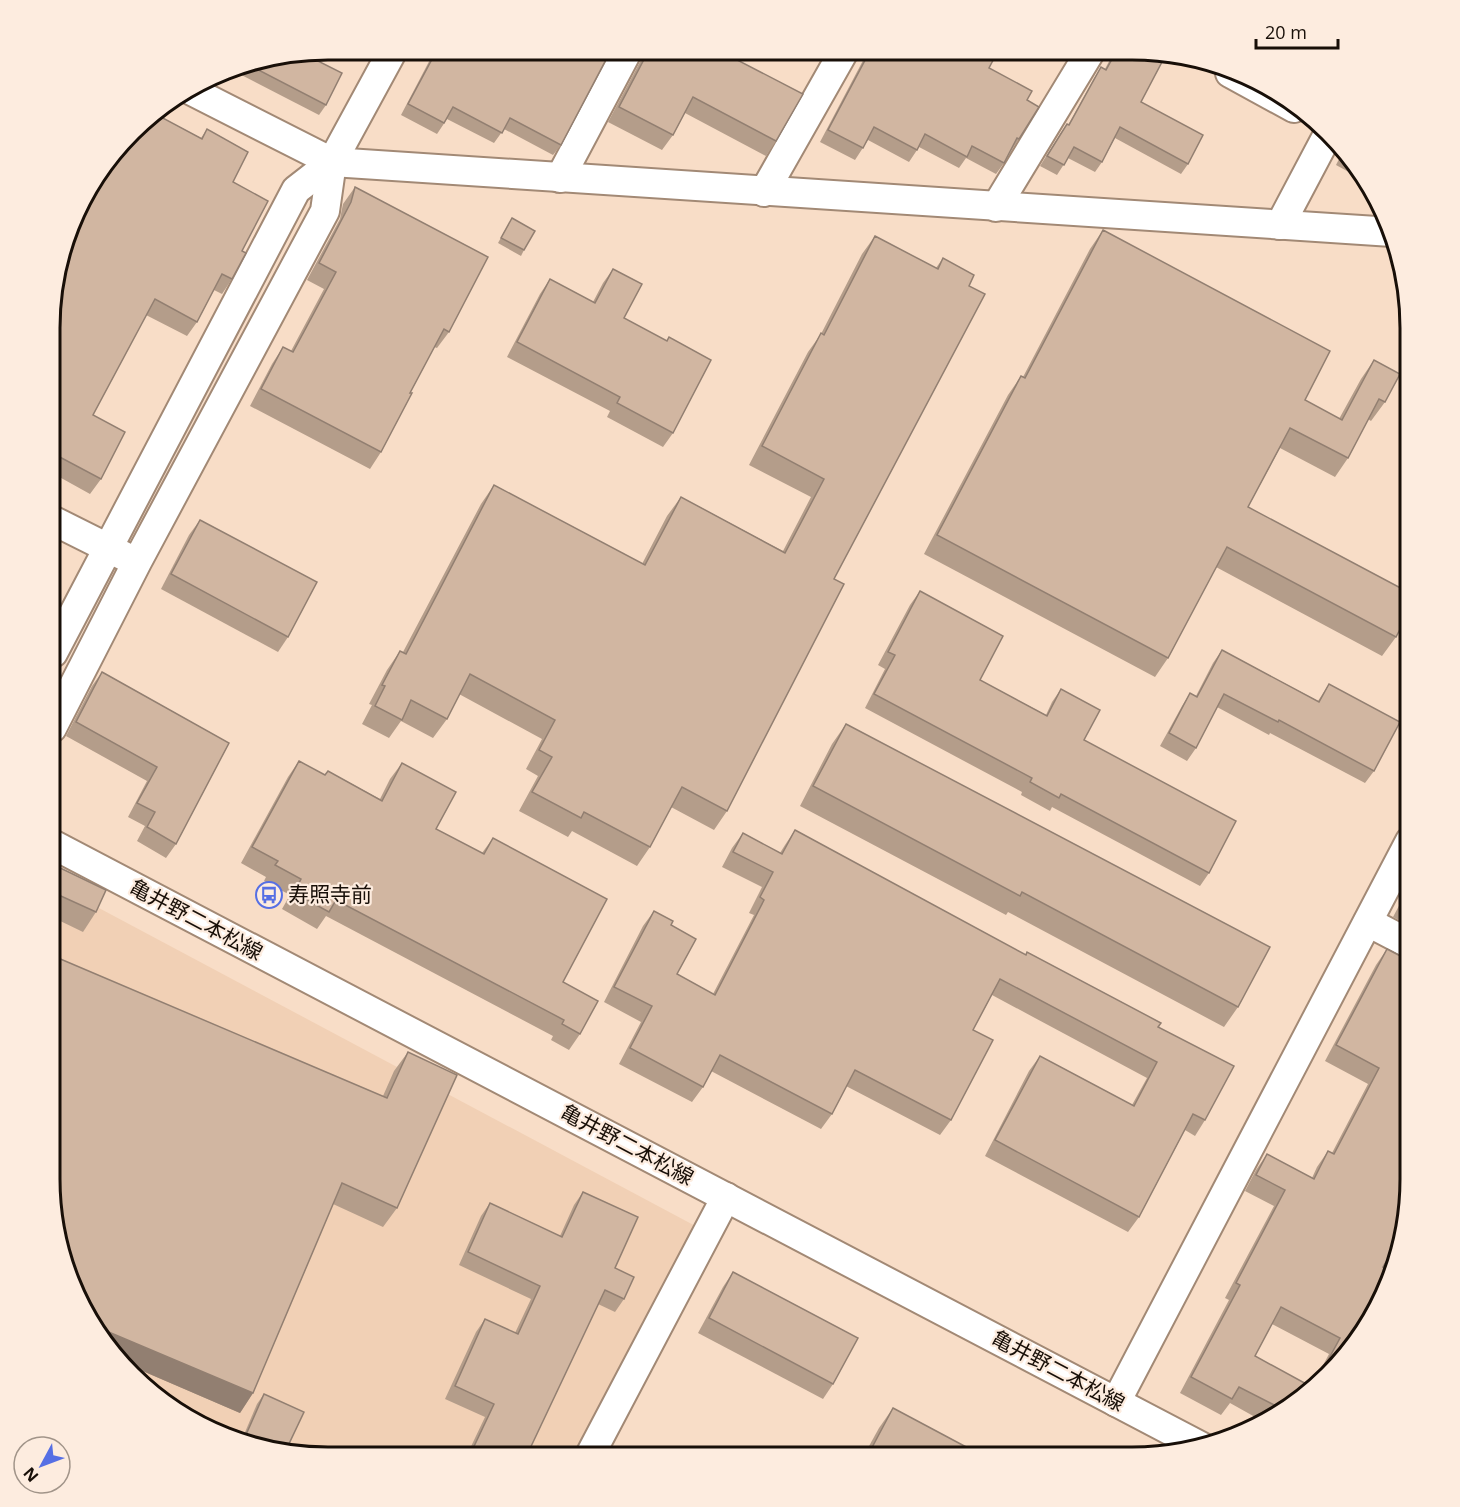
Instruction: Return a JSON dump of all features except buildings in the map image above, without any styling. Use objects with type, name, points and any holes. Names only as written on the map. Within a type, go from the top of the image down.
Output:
[{"type":"street","points":[[60,712],[137,562],[325,211],[332,162],[388,60]]},
{"type":"street","points":[[560,178],[623,60]]},
{"type":"street","points":[[764,192],[839,60]]},
{"type":"street","points":[[996,207],[1085,60]]},
{"type":"street","points":[[198,94],[332,162],[1382,231]]},
{"type":"street","points":[[1280,225],[1324,141]]},
{"type":"street","points":[[60,640],[296,190],[332,162]]},
{"type":"street","points":[[60,523],[137,562]]},
{"type":"street","name":"亀井野二本松線","points":[[60,848],[1191,1440]]},
{"type":"street","points":[[1116,1402],[1400,860]]},
{"type":"street","points":[[1368,922],[1400,939]]},
{"type":"street","points":[[594,1447],[726,1197]]},
{"type":"shaded area","points":[[60,887],[701,1229],[581,1447],[293,1445],[242,1433],[209,1419],[165,1392],[138,1369],[115,1342],[80,1282],[69,1248],[62,1214],[60,1179]]},
{"type":"place","name":"寿照寺前","points":[[269,895]]}]
